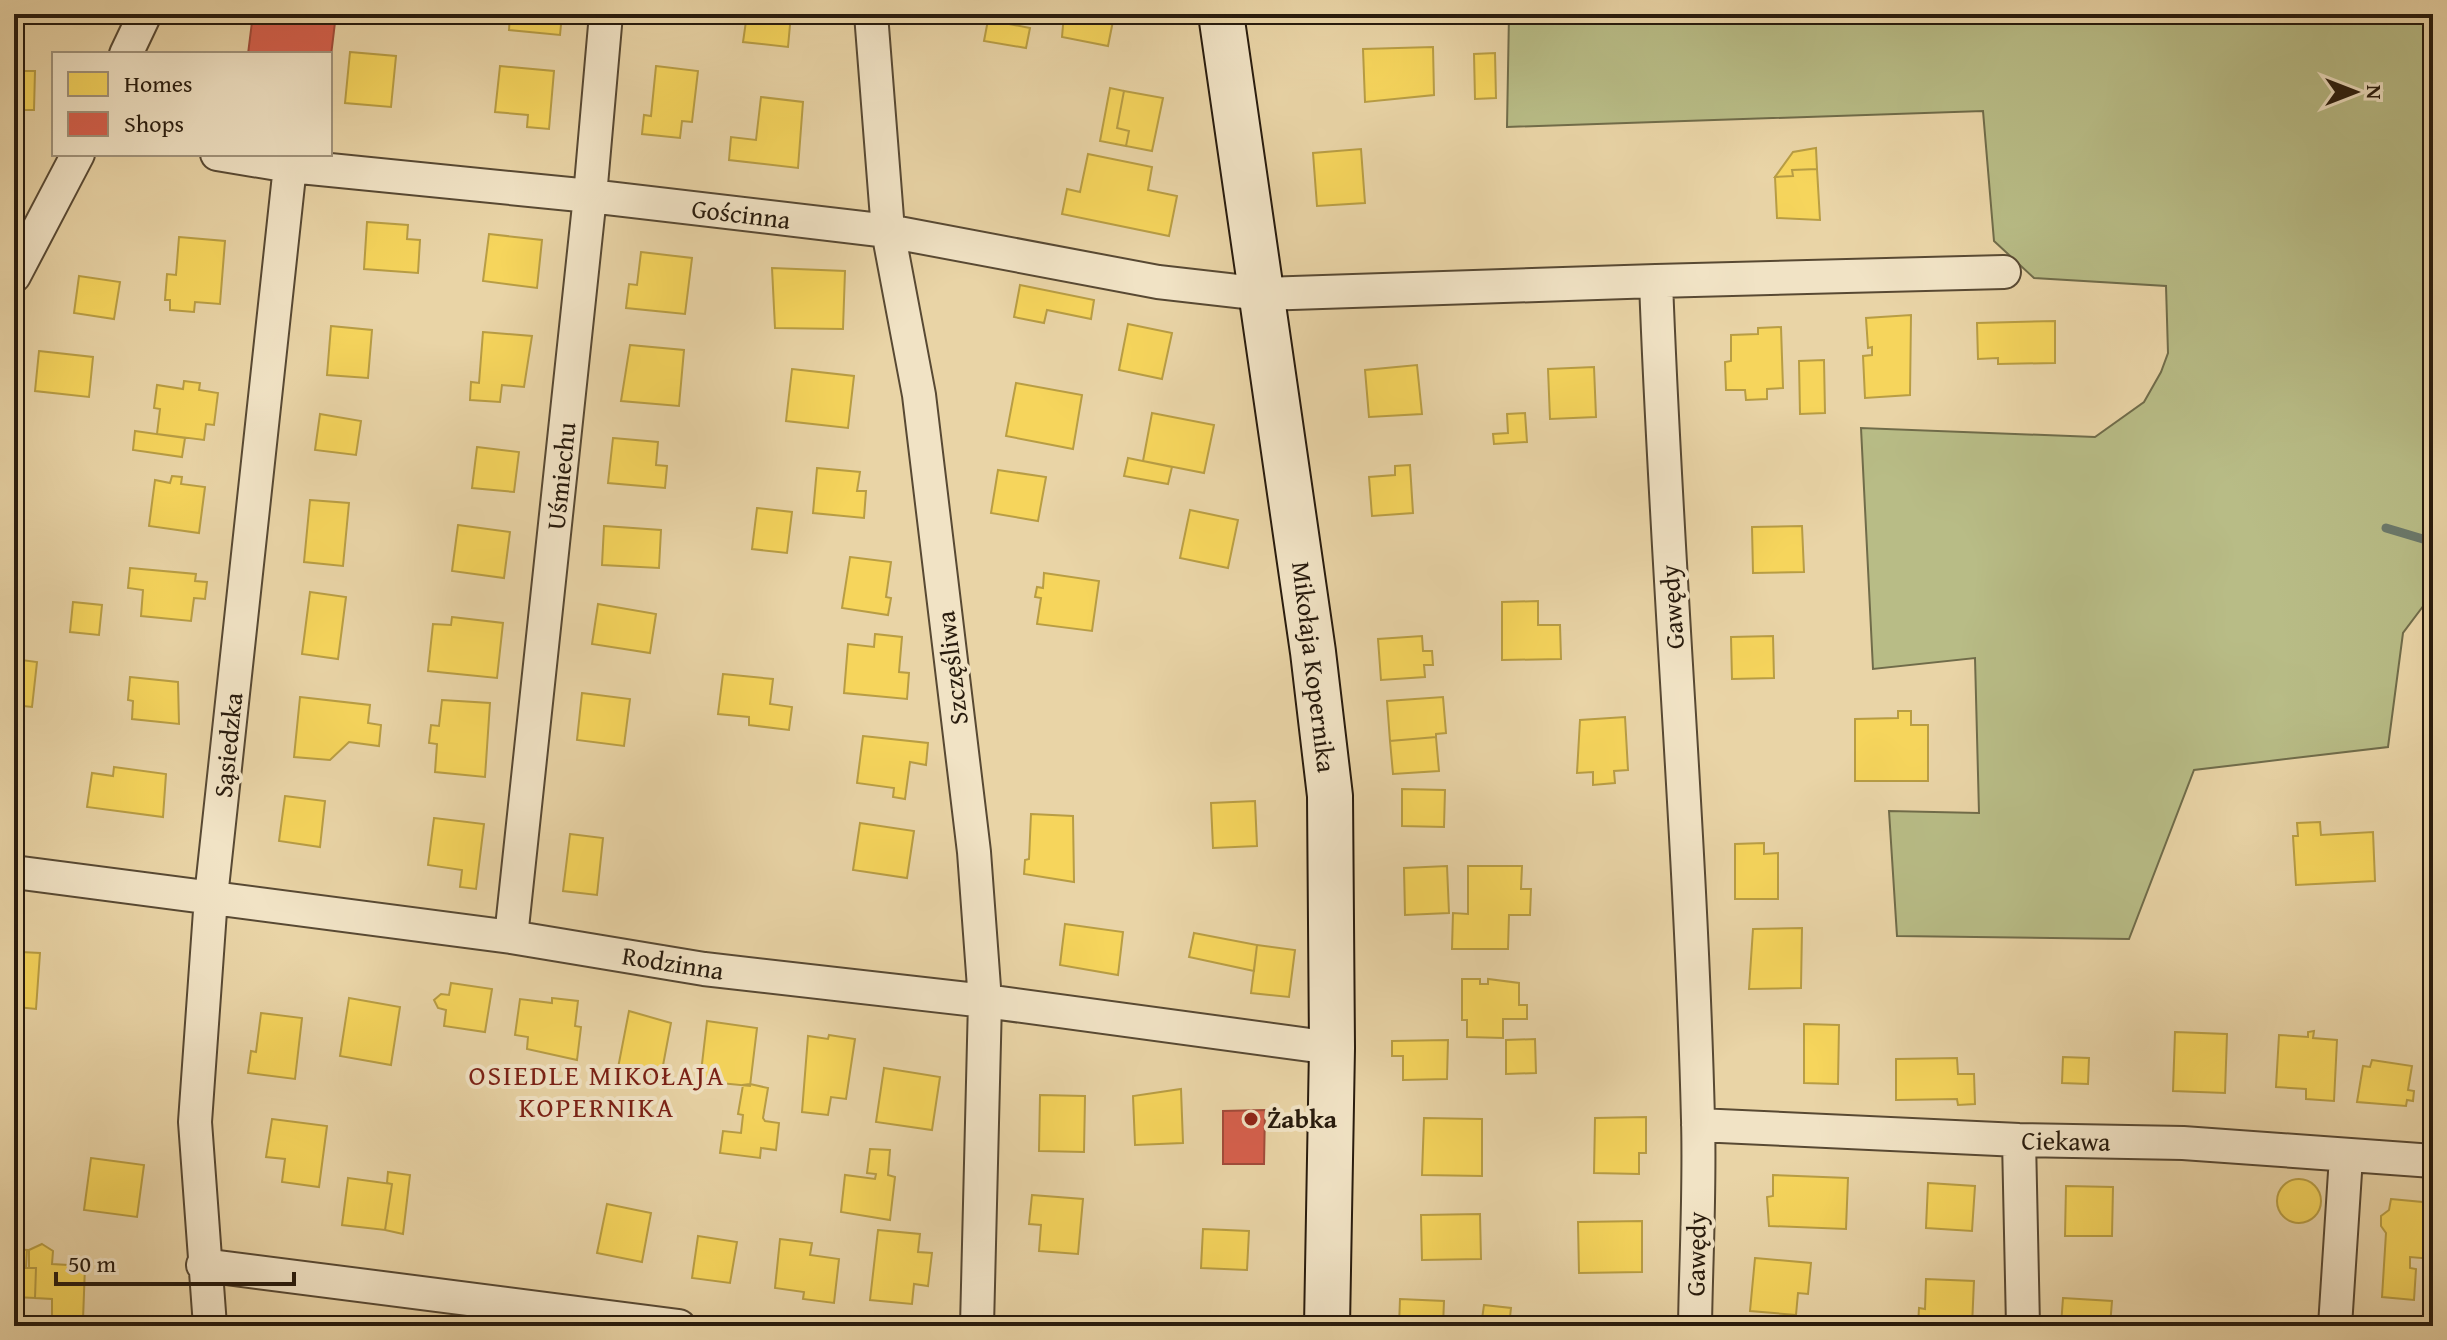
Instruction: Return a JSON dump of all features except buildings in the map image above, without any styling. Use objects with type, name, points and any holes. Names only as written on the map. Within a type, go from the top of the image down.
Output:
[{"type":"street","points":[[127,52],[145,14]]},
{"type":"street","name":"Uśmiechu","points":[[511,937],[590,196],[606,14]]},
{"type":"street","name":"Szczęśliwa","points":[[871,14],[888,231],[921,411],[974,852],[985,1001],[977,1326]]},
{"type":"street","name":"Mikołaja Kopernika","points":[[1221,14],[1263,294],[1330,796],[1332,1048],[1327,1326]]},
{"type":"street","points":[[14,276],[77,156]]},
{"type":"street","name":"Gościnna","points":[[229,156],[290,166],[590,196],[888,231],[1158,282],[1263,294]]},
{"type":"street","name":"Sąsiedzka","points":[[210,1326],[203,1265],[195,1122],[211,897],[290,166]]},
{"type":"street","points":[[1263,294],[2004,272]]},
{"type":"street","name":"Gawędy","points":[[1656,281],[1698,1125],[1695,1326]]},
{"type":"street","name":"Rodzinna","points":[[14,872],[511,937],[704,969],[985,1001],[1332,1048]]},
{"type":"street","name":"Ciekawa","points":[[1698,1125],[2019,1140],[2183,1143],[2433,1161]]},
{"type":"street","points":[[2019,1140],[2023,1326]]},
{"type":"street","points":[[2335,1326],[2346,1157]]},
{"type":"street","points":[[203,1265],[679,1326]]},
{"type":"green space","points":[[1509,14],[2433,14],[2433,593],[2403,633],[2388,747],[2194,770],[2129,939],[1897,936],[1889,811],[1979,813],[1975,658],[1873,669],[1861,428],[2095,437],[2144,402],[2161,372],[2168,353],[2166,286],[2034,278],[1994,241],[1983,111],[1507,127]]},
{"type":"waterway","points":[[2386,528],[2433,542]]},
{"type":"place","name":"Żabka","points":[[1251,1119]]},
{"type":"district","name":"OSIEDLE MIKOŁAJA KOPERNIKA","points":[[597,1091]]}]
